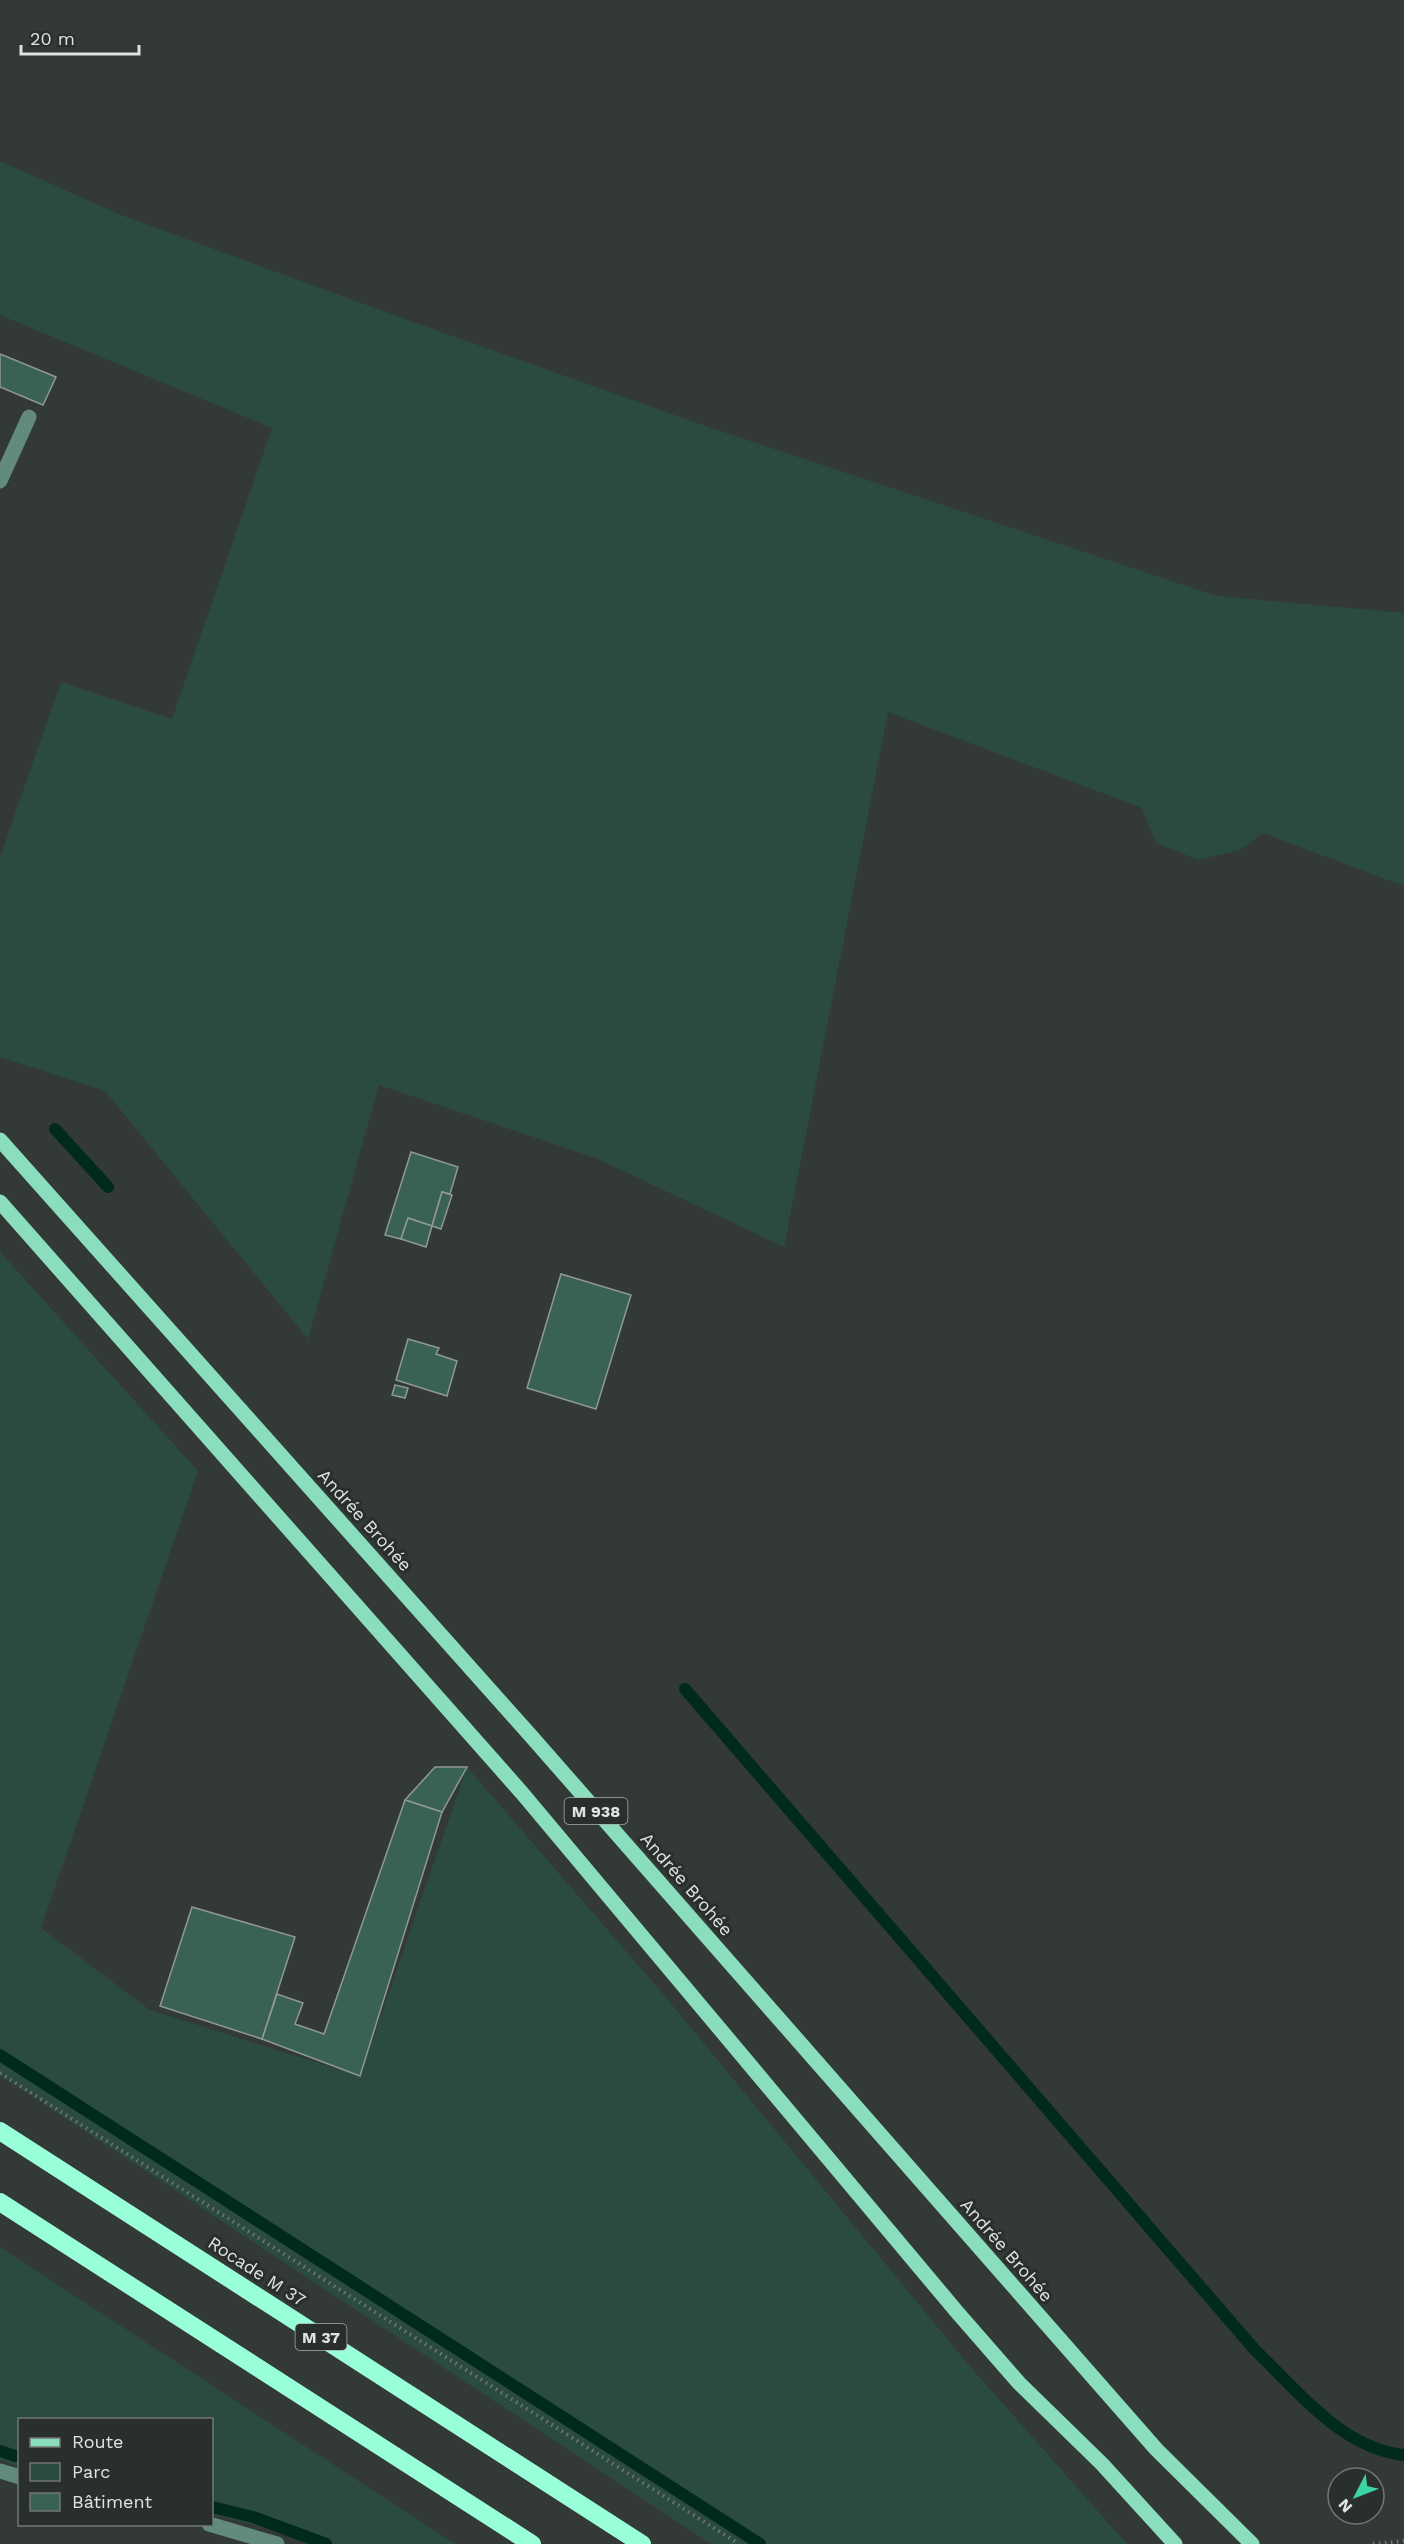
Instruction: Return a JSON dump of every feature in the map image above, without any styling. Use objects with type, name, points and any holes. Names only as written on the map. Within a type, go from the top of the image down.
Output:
[{"type":"highway","name":"Rocade M 37","points":[[0,2131],[642,2544]]},
{"type":"highway","points":[[0,2202],[532,2544]]},
{"type":"main road","name":"Andrée Brohée","points":[[0,1140],[531,1736],[1156,2450],[1252,2544]]},
{"type":"main road","name":"M 938","points":[[0,1202],[522,1794],[1019,2383],[1102,2464],[1175,2544]]},
{"type":"street","points":[[0,481],[29,417]]},
{"type":"street","points":[[0,2471],[18,2476]]},
{"type":"street","points":[[213,2525],[277,2544]]},
{"type":"path","points":[[0,2073],[740,2544]]},
{"type":"path","points":[[1373,2544],[1404,2541]]},
{"type":"green space","points":[[0,161],[121,215],[402,318],[714,429],[1217,596],[1404,613],[1404,886],[1263,833],[1240,850],[1198,860],[1156,843],[1142,808],[888,712],[784,1247],[598,1159],[379,1085],[308,1339],[105,1091],[0,1057],[0,857],[61,682],[172,719],[272,428],[0,315]]},
{"type":"green space","points":[[0,1252],[198,1471],[41,1928],[150,2010],[360,2076],[467,1767],[664,1995],[973,2370],[1127,2544],[711,2544],[0,2075]]},
{"type":"green space","points":[[0,2247],[455,2544],[310,2544],[266,2528],[213,2514],[213,2418],[18,2418],[18,2466],[0,2460]]},
{"type":"building","points":[[0,354],[56,377],[43,405],[0,387]]},
{"type":"building","points":[[411,1152],[458,1167],[450,1194],[442,1192],[432,1226],[408,1218],[401,1239],[385,1235]]},
{"type":"building","points":[[442,1192],[452,1195],[441,1229],[432,1226]]},
{"type":"building","points":[[408,1218],[432,1226],[426,1247],[401,1239]]},
{"type":"building","points":[[561,1274],[631,1295],[596,1409],[527,1388]]},
{"type":"building","points":[[408,1339],[439,1348],[436,1354],[457,1361],[447,1396],[396,1380]]},
{"type":"building","points":[[395,1385],[408,1388],[405,1398],[392,1395]]},
{"type":"building","points":[[435,1767],[467,1767],[442,1812],[405,1800]]},
{"type":"building","points":[[405,1800],[442,1812],[360,2076],[262,2039],[277,1994],[303,2003],[295,2024],[324,2034]]},
{"type":"building","points":[[192,1907],[295,1937],[262,2039],[160,2006]]},
{"type":"waterway","points":[[55,1129],[108,1187]]},
{"type":"waterway","points":[[685,1689],[1255,2350],[1304,2399],[1341,2430],[1381,2450],[1404,2455]]},
{"type":"waterway","points":[[0,2055],[760,2544]]},
{"type":"waterway","points":[[0,2451],[15,2456]]},
{"type":"waterway","points":[[213,2507],[253,2517],[326,2544]]}]
